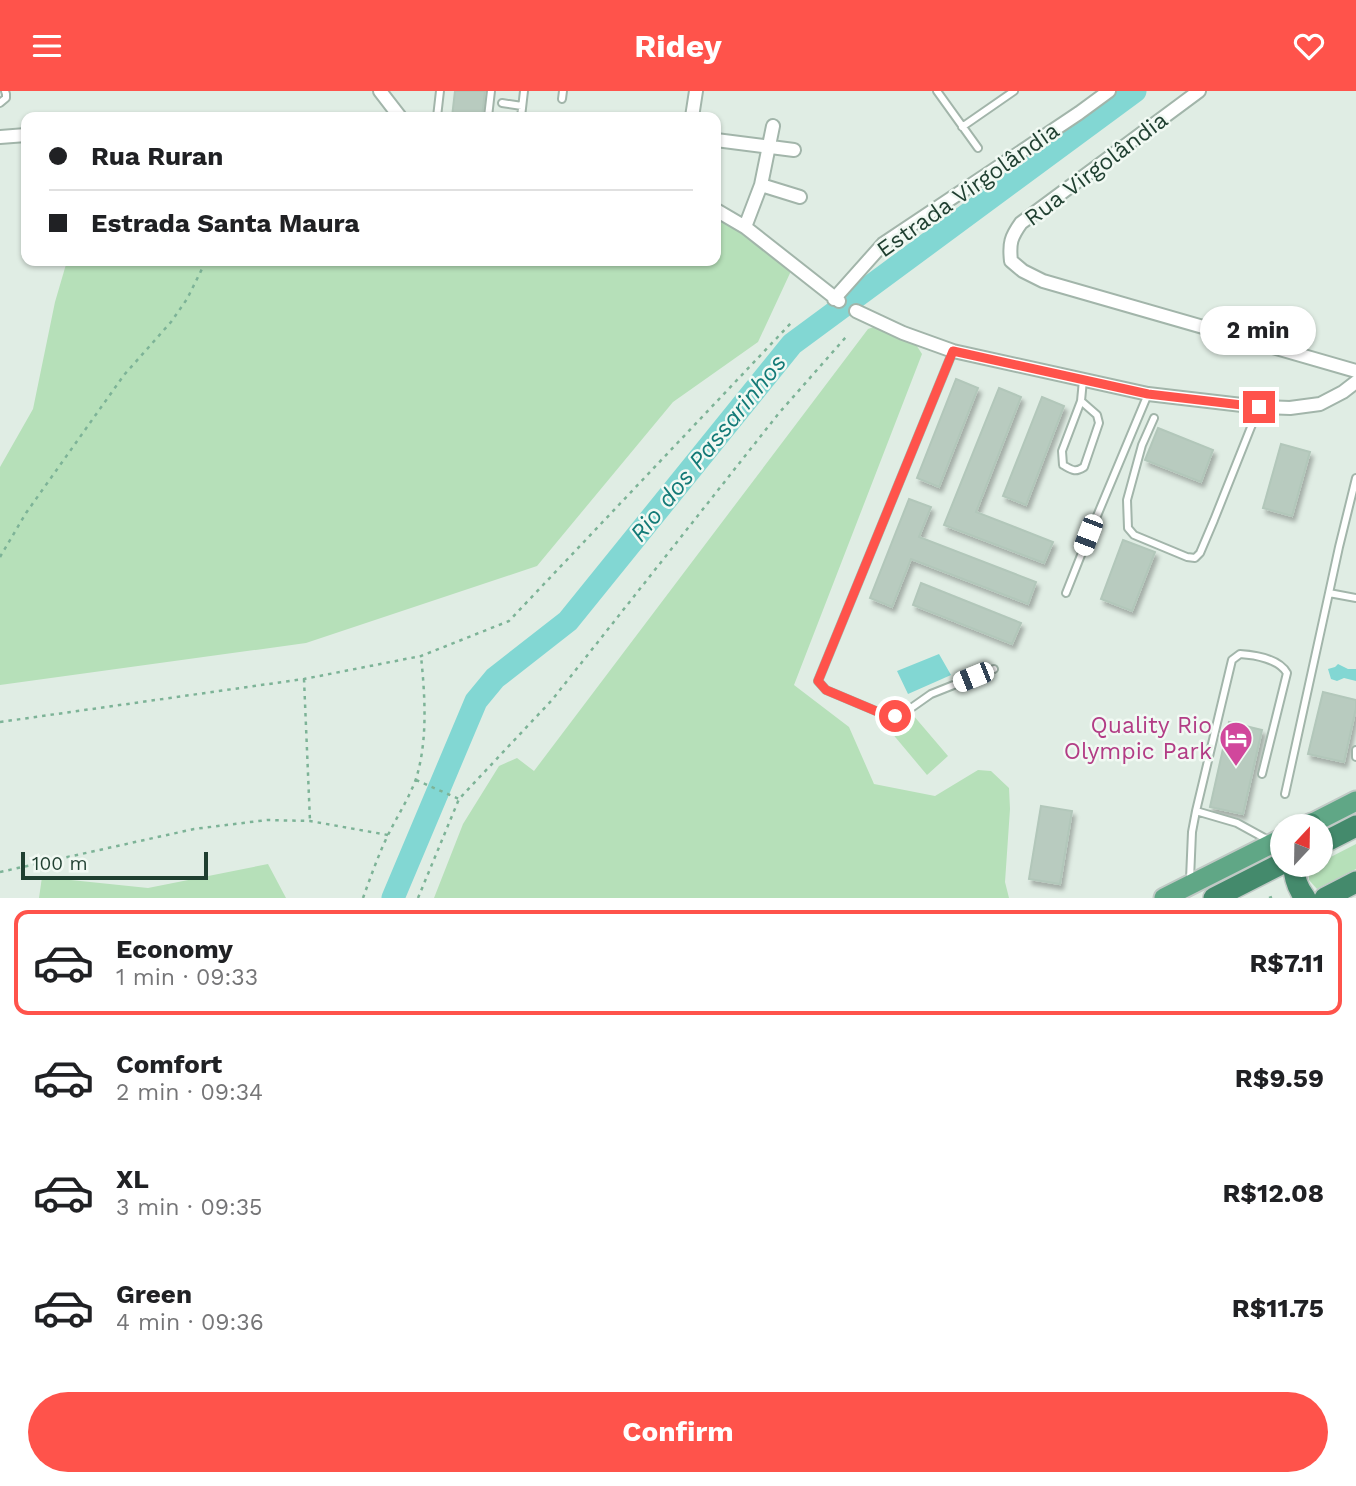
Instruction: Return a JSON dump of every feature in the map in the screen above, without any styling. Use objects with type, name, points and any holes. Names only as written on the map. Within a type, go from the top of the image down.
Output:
[{"type":"highway","points":[[1334,837],[1356,826]]},
{"type":"highway","points":[[1214,898],[1270,875]]},
{"type":"highway","points":[[1294,877],[1297,887],[1311,897],[1356,882]]},
{"type":"main road","points":[[1331,814],[1356,801]]},
{"type":"main road","points":[[1164,898],[1270,844]]},
{"type":"street","points":[[380,91],[396,112]]},
{"type":"street","points":[[693,112],[696,91]]},
{"type":"street","name":"Estrada Virgolândia","points":[[745,227],[837,300],[883,244],[1110,91]]},
{"type":"street","name":"Rua Virgolândia","points":[[1199,91],[1021,223],[1012,236],[1011,261],[1023,271],[1043,281],[1356,371]]},
{"type":"street","points":[[721,213],[745,227],[761,185],[773,126]]},
{"type":"street","points":[[0,137],[21,135]]},
{"type":"street","points":[[721,141],[794,150]]},
{"type":"street","points":[[761,185],[800,197]]},
{"type":"street","points":[[856,311],[903,333],[953,351],[1148,394],[1290,408],[1320,404],[1356,382]]},
{"type":"lane","points":[[0,103],[6,98],[5,91]]},
{"type":"lane","points":[[438,112],[440,91]]},
{"type":"lane","points":[[489,112],[491,91]]},
{"type":"lane","points":[[521,112],[524,91]]},
{"type":"lane","points":[[562,100],[563,91]]},
{"type":"lane","points":[[937,91],[978,148]]},
{"type":"lane","points":[[962,127],[1014,91]]},
{"type":"lane","points":[[502,103],[522,106]]},
{"type":"lane","points":[[953,351],[818,681],[826,690],[883,714],[895,716],[904,713],[931,694],[994,669]]},
{"type":"lane","points":[[1081,401],[1097,415],[1099,423],[1084,467],[1074,471],[1063,465],[1062,451],[1081,401],[1083,380]]},
{"type":"lane","points":[[1066,593],[1148,394]]},
{"type":"lane","points":[[1154,418],[1142,445],[1127,500],[1128,528],[1134,534],[1195,558],[1211,527],[1259,407]]},
{"type":"lane","points":[[1285,795],[1356,478]]},
{"type":"lane","points":[[1329,593],[1356,598]]},
{"type":"lane","points":[[1189,885],[1196,811],[1232,660],[1240,654],[1271,660],[1282,665],[1287,673],[1262,774]]},
{"type":"lane","points":[[1356,750],[1356,757]]},
{"type":"lane","points":[[1196,811],[1270,837]]},
{"type":"path","points":[[0,557],[26,513],[124,375],[171,322],[187,299],[204,266]]},
{"type":"path","points":[[0,722],[304,679],[421,656],[509,621],[791,323]]},
{"type":"path","points":[[418,898],[459,799],[552,700],[779,413],[846,337]]},
{"type":"path","points":[[363,898],[388,835],[416,780],[421,758],[426,702],[421,656]]},
{"type":"path","points":[[304,679],[310,821]]},
{"type":"path","points":[[416,780],[459,799]]},
{"type":"path","points":[[0,872],[194,828],[267,820],[310,821],[388,835]]},
{"type":"green space","points":[[721,221],[741,231],[791,271],[758,342],[673,402],[537,566],[306,643],[0,685],[0,467],[33,409],[55,302],[66,266],[721,266]]},
{"type":"green space","points":[[879,325],[913,340],[922,354],[794,685],[849,727],[874,784],[935,796],[978,770],[991,771],[1009,788],[1005,882],[1009,898],[434,898],[463,824],[499,766],[517,758],[534,771],[868,329]]},
{"type":"green space","points":[[913,715],[948,756],[927,775],[891,732]]},
{"type":"green space","points":[[1356,844],[1356,869],[1317,889],[1309,877],[1334,877],[1334,855]]},
{"type":"green space","points":[[268,864],[286,898],[39,898],[42,877],[148,888]]},
{"type":"water","points":[[939,654],[951,675],[908,694],[897,671]]},
{"type":"water","points":[[1338,664],[1348,669],[1356,669],[1356,681],[1331,679],[1328,669]]},
{"type":"building","points":[[455,91],[485,91],[483,112],[453,112]]},
{"type":"building","points":[[956,379],[978,388],[939,487],[917,478]]},
{"type":"building","points":[[999,388],[1021,397],[976,512],[1053,542],[1044,563],[944,525]]},
{"type":"building","points":[[1042,397],[1064,406],[1026,505],[1003,496]]},
{"type":"building","points":[[1158,428],[1213,450],[1201,482],[1145,460]]},
{"type":"building","points":[[1281,444],[1310,452],[1292,516],[1263,508]]},
{"type":"building","points":[[909,499],[931,507],[919,537],[1036,582],[1028,604],[911,559],[892,607],[870,598]]},
{"type":"building","points":[[1123,540],[1155,552],[1132,611],[1101,599]]},
{"type":"building","points":[[921,583],[1021,623],[1012,644],[913,605]]},
{"type":"building","points":[[1323,692],[1356,700],[1344,762],[1308,754]]},
{"type":"building","name":"Quality Rio Olympic Park","points":[[1229,722],[1262,730],[1243,814],[1210,807]]},
{"type":"building","points":[[1041,806],[1072,811],[1060,884],[1029,879]]},
{"type":"waterway","name":"Rio dos Passarinhos","points":[[393,898],[476,701],[495,678],[568,621],[792,344],[1135,91]]},
{"type":"place","name":"Quality Rio Olympic Park","points":[[1236,768]]},
{"type":"route","points":[[895,716],[883,714],[826,690],[818,681],[953,351],[1148,394],[1259,407]]}]
